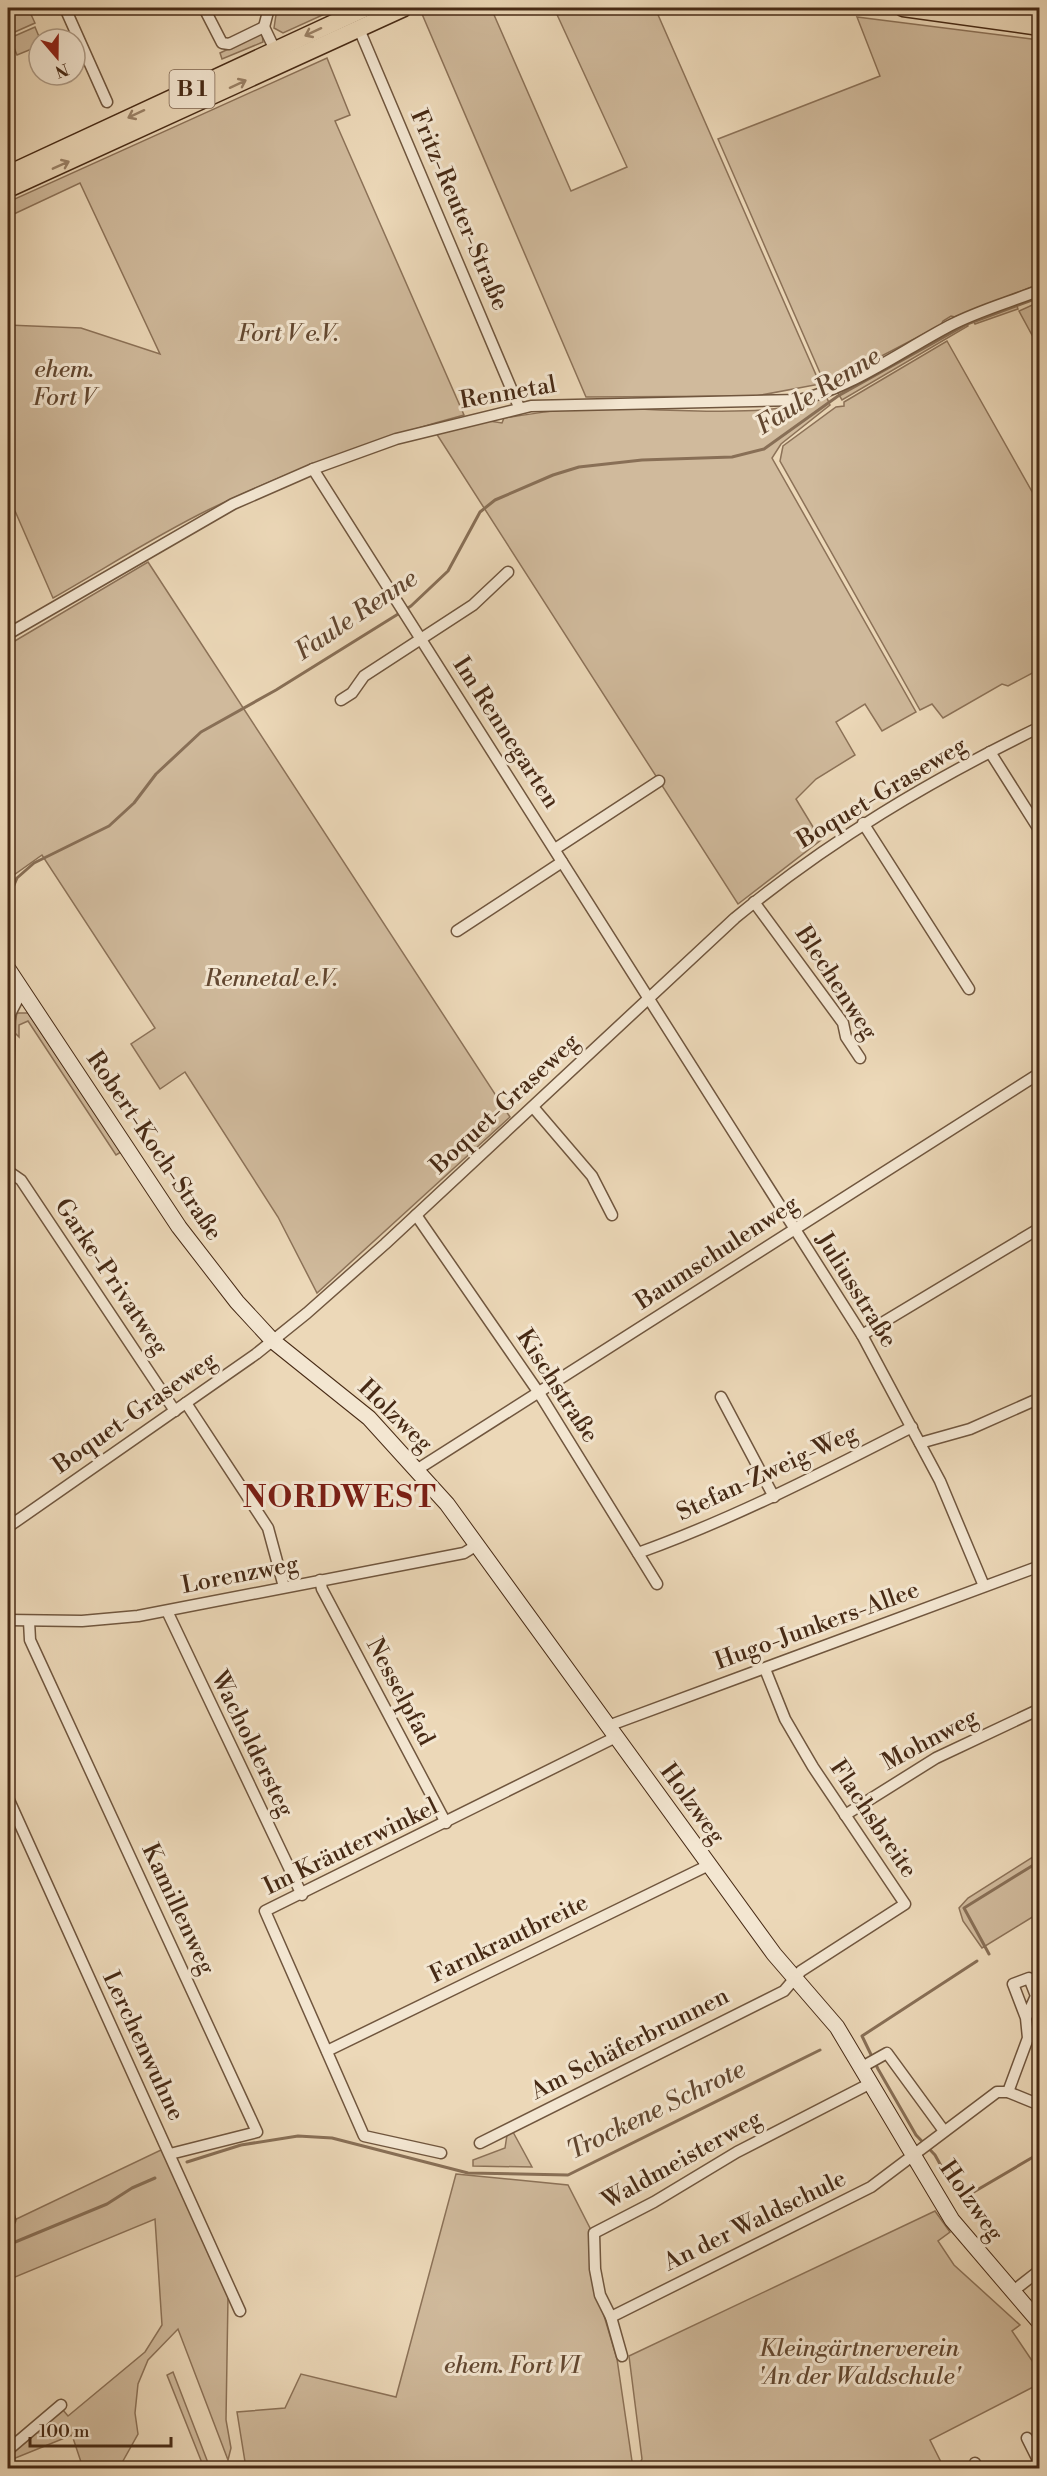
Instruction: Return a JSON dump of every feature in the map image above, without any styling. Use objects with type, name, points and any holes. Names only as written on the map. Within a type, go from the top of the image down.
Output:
[{"type":"main road","name":"B 1","points":[[8,174],[366,8]]},
{"type":"main road","name":"B 1","points":[[8,189],[404,8]]},
{"type":"main road","points":[[903,8],[1040,27]]},
{"type":"main road","points":[[985,8],[1040,15]]},
{"type":"street","points":[[65,8],[107,102]]},
{"type":"street","points":[[204,8],[217,38],[224,44],[264,27]]},
{"type":"street","points":[[269,8],[264,27],[275,50]]},
{"type":"street","name":"Fritz-Reuter-Straße","points":[[359,29],[519,407]]},
{"type":"street","name":"Rennetal","points":[[8,634],[216,513],[313,469],[396,440],[519,407],[612,402],[746,403],[799,400],[824,392],[879,366],[951,325],[1040,290]]},
{"type":"street","name":"Im Rennegarten","points":[[313,469],[648,999]]},
{"type":"street","points":[[341,700],[352,693],[364,676],[473,605],[508,572]]},
{"type":"street","name":"Boquet-Graseweg","points":[[8,1527],[273,1341],[416,1215],[754,902],[863,823],[990,752],[1040,727]]},
{"type":"street","points":[[990,752],[1040,831]]},
{"type":"street","points":[[555,849],[659,780]]},
{"type":"street","points":[[863,823],[969,989]]},
{"type":"street","points":[[457,931],[562,862]]},
{"type":"street","name":"Blechenweg","points":[[754,902],[843,1023],[846,1037],[860,1058]]},
{"type":"street","name":"Robert-Koch-Straße","points":[[8,969],[179,1227],[237,1302],[273,1341]]},
{"type":"street","points":[[8,1101],[10,1014],[22,991]]},
{"type":"street","name":"Juliusstraße","points":[[648,999],[862,1335],[920,1443],[984,1586]]},
{"type":"street","name":"Baumschulenweg","points":[[418,1469],[1040,1073]]},
{"type":"street","points":[[532,1107],[592,1176],[612,1215]]},
{"type":"street","name":"Garke-Privatweg","points":[[8,1172],[21,1180],[175,1410]]},
{"type":"street","name":"Kischstraße","points":[[416,1215],[539,1393],[657,1584]]},
{"type":"street","points":[[862,1335],[1040,1227]]},
{"type":"street","name":"Holzweg","points":[[273,1341],[358,1408],[418,1469],[477,1545],[709,1865],[794,1978],[870,2062],[871,2083],[922,2150],[952,2220],[1040,2324]]},
{"type":"street","points":[[721,1397],[774,1497]]},
{"type":"street","points":[[920,1443],[970,1429],[1040,1398]]},
{"type":"street","points":[[186,1403],[268,1528],[284,1587]]},
{"type":"street","name":"Stefan-Zweig-Weg","points":[[638,1553],[701,1530],[774,1497],[912,1427]]},
{"type":"street","name":"Lorenzweg","points":[[8,1620],[82,1621],[167,1611],[464,1553],[477,1545]]},
{"type":"street","name":"Hugo-Junkers-Allee","points":[[612,1731],[765,1669],[1040,1566]]},
{"type":"street","name":"Nesselpfad","points":[[320,1580],[322,1589],[446,1823]]},
{"type":"street","name":"Wacholdersteg","points":[[167,1611],[302,1895]]},
{"type":"street","name":"Kamillenweg","points":[[29,1621],[30,1640],[257,2132],[170,2154]]},
{"type":"street","name":"Flachsbreite","points":[[765,1669],[785,1719],[844,1815],[905,1904],[794,1978]]},
{"type":"street","name":"Mohnweg","points":[[844,1815],[936,1758],[1040,1708]]},
{"type":"street","name":"Im Kräuterwinkel","points":[[441,2153],[364,2136],[265,1911],[446,1823],[612,1731]]},
{"type":"street","name":"Lerchenwuhne","points":[[8,1798],[240,2311]]},
{"type":"street","name":"Farnkrautbreite","points":[[327,2051],[709,1865]]},
{"type":"street","name":"Am Schäferbrunnen","points":[[480,2143],[784,1991],[794,1978]]},
{"type":"street","points":[[1026,2018],[1028,2038],[1008,2092],[1040,2105]]},
{"type":"street","points":[[870,2062],[887,2053],[945,2131]]},
{"type":"street","name":"Waldmeisterweg","points":[[621,2356],[611,2317],[600,2295],[595,2269],[594,2233],[654,2202],[737,2152],[871,2083]]},
{"type":"street","name":"An der Waldschule","points":[[611,2317],[871,2187],[997,2092],[1008,2092]]},
{"type":"street","points":[[1012,2292],[1040,2270]]},
{"type":"street","points":[[8,2450],[61,2405]]},
{"type":"street","points":[[1027,2438],[1040,2464]]},
{"type":"green space","points":[[8,8],[28,8],[35,23],[8,35]]},
{"type":"green space","points":[[277,8],[338,8],[283,33],[274,28]]},
{"type":"green space","points":[[443,8],[491,8],[571,191],[627,167],[554,8],[655,8],[820,384],[756,396],[586,397],[422,14]]},
{"type":"green space","points":[[857,17],[1039,40],[1039,284],[955,317],[951,316],[941,325],[828,384],[824,382],[718,139],[880,76]]},
{"type":"green space","points":[[27,31],[27,51],[17,55],[10,38]]},
{"type":"green space","points":[[262,33],[263,42],[222,59],[220,53]]},
{"type":"green space","name":"Fort V e.V.","points":[[327,58],[350,115],[335,121],[464,415],[398,434],[333,457],[239,495],[169,531],[53,598],[15,511],[8,511],[8,325],[81,328],[160,354],[80,183],[14,214],[8,202]]},
{"type":"green space","points":[[1039,302],[1039,348],[1019,311]]},
{"type":"green space","points":[[1016,303],[1018,309],[975,324],[973,320]]},
{"type":"green space","points":[[966,321],[968,326],[842,400],[836,390]]},
{"type":"green space","points":[[947,341],[1039,504],[1040,669],[1008,686],[1002,684],[943,718],[932,704],[920,710],[780,461],[783,446],[836,407],[844,406],[844,402]]},
{"type":"green space","points":[[826,396],[830,405],[781,444],[772,458],[916,712],[882,731],[865,704],[836,722],[855,755],[816,779],[796,799],[821,840],[738,904],[436,433],[489,421],[502,423],[504,418],[564,410],[600,408],[747,411],[804,404]]},
{"type":"green space","name":"Rennetal e.V.","points":[[148,562],[510,1117],[317,1293],[278,1217],[185,1072],[160,1089],[131,1044],[155,1028],[42,855],[14,875],[8,890],[8,645]]},
{"type":"green space","points":[[17,1013],[28,1013],[121,1152],[116,1155],[28,1021],[19,1025],[19,1037],[13,1031]]},
{"type":"green space","points":[[1039,1853],[1039,1913],[982,1948],[963,1921],[959,1908],[968,1898]]},
{"type":"green space","points":[[513,2132],[532,2167],[473,2166],[473,2160],[505,2148],[507,2135]]},
{"type":"green space","points":[[163,2149],[228,2297],[226,2420],[231,2448],[228,2460],[178,2329],[148,2360],[138,2384],[135,2413],[138,2434],[119,2468],[83,2468],[72,2435],[13,2459],[11,2451],[63,2410],[68,2416],[145,2352],[162,2325],[155,2219],[8,2280],[8,2223]]},
{"type":"green space","name":"ehem. Fort VI","points":[[456,2174],[568,2185],[592,2232],[599,2299],[617,2359],[633,2468],[246,2468],[237,2412],[285,2408],[301,2374],[396,2397]]},
{"type":"green space","name":"Kleingärtnerverein 'An der Waldschule'","points":[[935,2211],[950,2232],[938,2241],[954,2265],[1020,2325],[1012,2331],[1039,2371],[1039,2384],[930,2440],[944,2468],[637,2468],[642,2459],[629,2356]]},
{"type":"green space","points":[[173,2372],[210,2468],[204,2468],[167,2375]]},
{"type":"waterway","name":"Faule Renne","points":[[8,899],[17,878],[34,863],[109,826],[134,803],[156,774],[201,732],[276,690],[411,606],[448,571],[480,512],[495,500],[553,475],[579,467],[642,460],[732,457],[764,449],[838,396],[967,324],[1040,297]]},
{"type":"waterway","points":[[989,1954],[964,1908],[1040,1861]]},
{"type":"waterway","name":"Trockene Schrote","points":[[977,1961],[862,2036],[916,2135],[935,2155],[960,2200],[1040,2153]]},
{"type":"waterway","name":"Trockene Schrote","points":[[187,2162],[241,2145],[298,2136],[332,2138],[468,2173],[568,2175],[820,2050]]},
{"type":"waterway","name":"Trockene Schrote","points":[[8,2245],[107,2204],[132,2188],[155,2178]]},
{"type":"district","name":"NORDWEST","points":[[340,1498]]},
{"type":"park label","name":"ehem. Fort V","points":[[64,384]]}]
